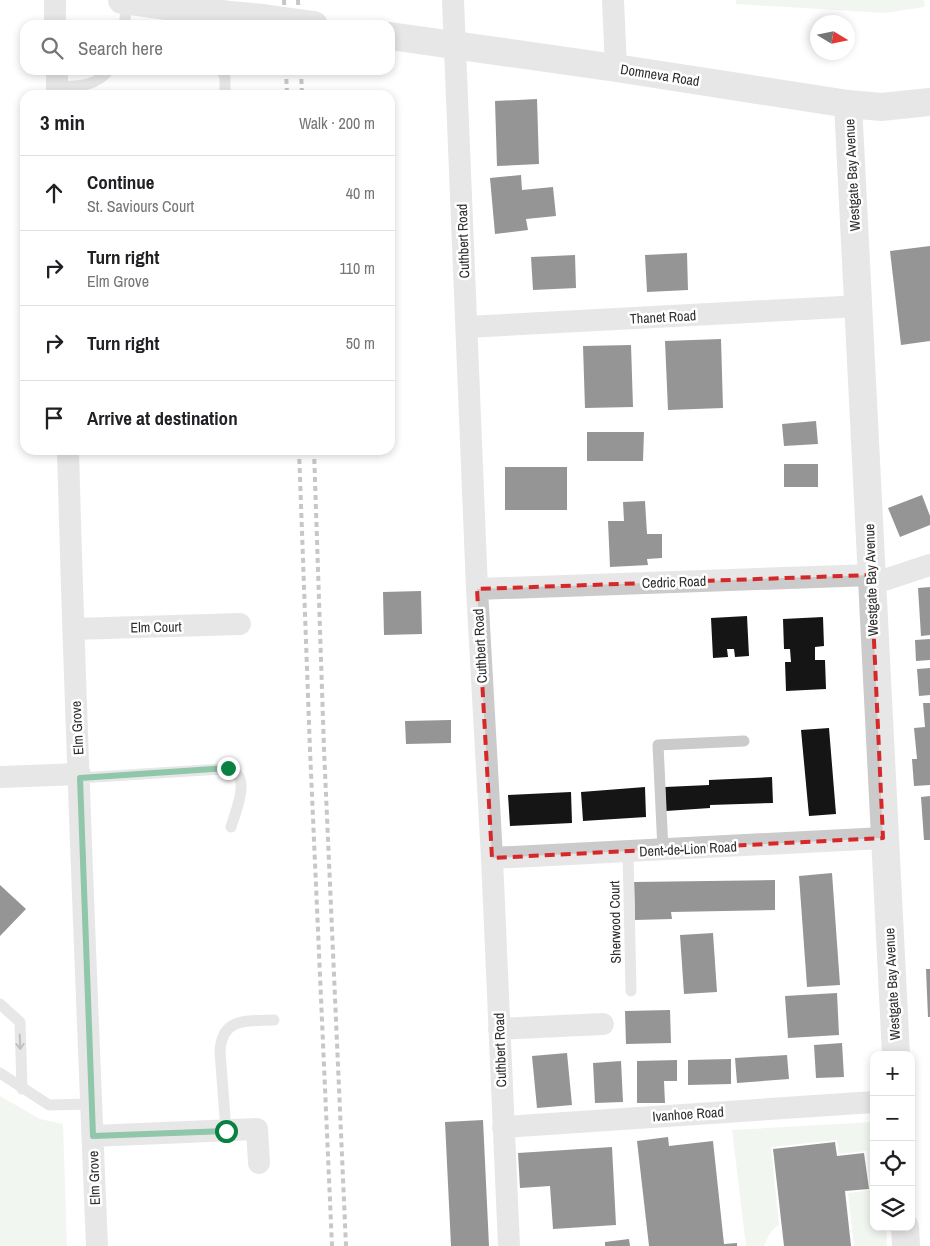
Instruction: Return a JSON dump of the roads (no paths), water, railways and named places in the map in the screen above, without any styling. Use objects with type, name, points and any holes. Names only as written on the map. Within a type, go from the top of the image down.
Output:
[{"type":"street","points":[[55,0],[55,20]]},
{"type":"street","name":"Cuthbert Road","points":[[453,0],[477,589],[492,858],[509,1246]]},
{"type":"street","points":[[613,0],[616,68]]},
{"type":"street","points":[[124,9],[230,15],[278,20]]},
{"type":"street","name":"Domneva Road","points":[[395,37],[616,68],[848,104],[881,107],[930,102]]},
{"type":"street","name":"Westgate Bay Avenue","points":[[848,104],[860,306],[883,838],[896,1051]]},
{"type":"street","name":"Thanet Road","points":[[467,327],[860,306]]},
{"type":"street","name":"Elm Grove","points":[[68,455],[97,1246]]},
{"type":"street","name":"Cedric Road","points":[[477,589],[871,580],[930,565]]},
{"type":"street","name":"Elm Court","points":[[73,629],[240,624]]},
{"type":"street","points":[[0,777],[80,776]]},
{"type":"street","name":"Dent-de-Lion Road","points":[[492,858],[883,838]]},
{"type":"street","points":[[499,1029],[602,1024]]},
{"type":"street","name":"Ivanhoe Road","points":[[503,1126],[870,1102]]},
{"type":"street","points":[[93,1136],[257,1129],[259,1163]]},
{"type":"street","points":[[905,1231],[906,1246]]},
{"type":"lane","points":[[57,84],[88,85],[99,80],[104,75]]},
{"type":"lane","points":[[224,75],[225,90]]},
{"type":"lane","points":[[663,850],[658,745],[744,741]]},
{"type":"lane","points":[[80,776],[221,769],[234,770],[238,772],[241,779],[241,788],[231,827]]},
{"type":"lane","name":"Sherwood Court","points":[[628,852],[631,991]]},
{"type":"lane","points":[[0,1004],[20,1022],[22,1088]]},
{"type":"lane","points":[[226,1131],[220,1051],[221,1040],[226,1030],[231,1026],[242,1022],[274,1020]]},
{"type":"lane","points":[[0,1073],[49,1105],[92,1104]]},
{"type":"railway","points":[[284,0],[285,20]]},
{"type":"railway","points":[[298,0],[299,20]]},
{"type":"railway","points":[[286,75],[287,90]]},
{"type":"railway","points":[[301,75],[302,90]]},
{"type":"railway","points":[[299,455],[332,1246]]},
{"type":"railway","points":[[314,455],[324,749],[346,1246]]}]
